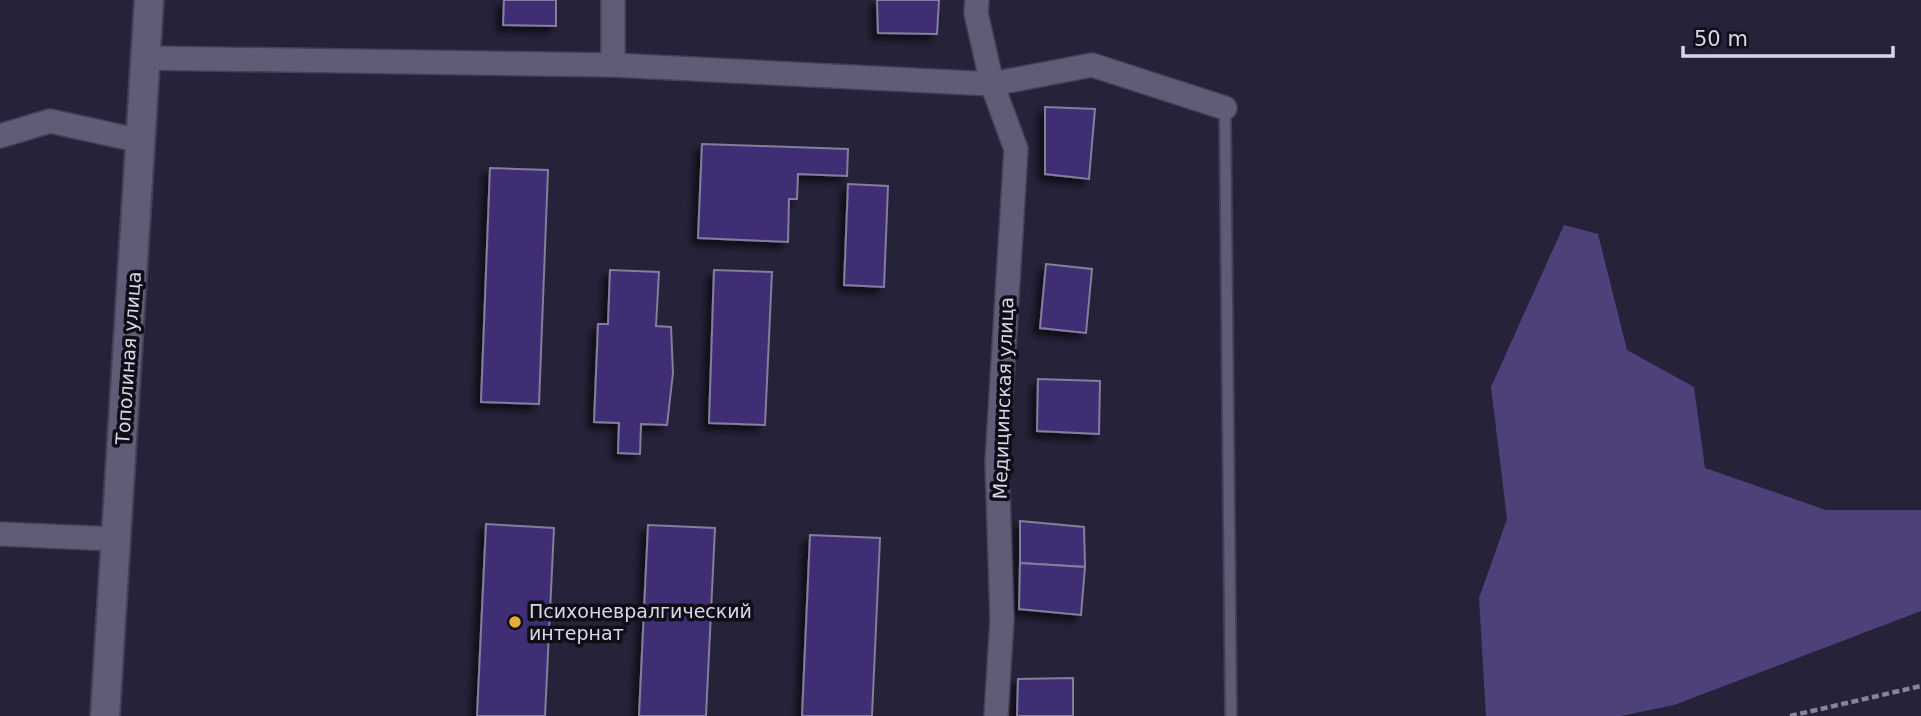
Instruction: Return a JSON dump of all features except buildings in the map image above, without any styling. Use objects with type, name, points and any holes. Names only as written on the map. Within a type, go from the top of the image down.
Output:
[{"type":"street","name":"Тополиная улица","points":[[105,716],[149,0]]},
{"type":"street","points":[[613,0],[613,65]]},
{"type":"street","name":"Медицинская улица","points":[[977,0],[976,13],[992,84],[1016,149],[997,462],[1002,619],[996,716]]},
{"type":"street","points":[[146,58],[613,65],[992,84],[1093,65],[1225,108]]},
{"type":"street","points":[[0,136],[50,121],[141,141]]},
{"type":"street","points":[[0,534],[116,539]]},
{"type":"lane","points":[[1225,108],[1231,716]]},
{"type":"path","points":[[1790,716],[1921,686]]},
{"type":"shaded area","points":[[1564,225],[1598,234],[1627,350],[1694,387],[1705,468],[1826,510],[1921,510],[1921,611],[1674,705],[1621,716],[1486,716],[1479,598],[1507,519],[1491,387]]},
{"type":"place","name":"Психоневралгический интернат","points":[[515,622]]}]
